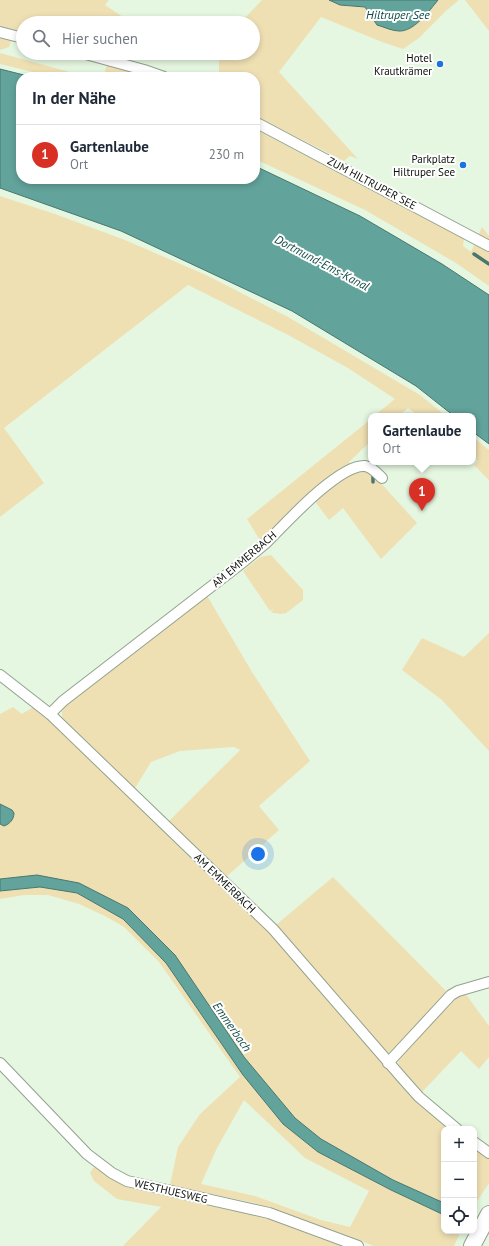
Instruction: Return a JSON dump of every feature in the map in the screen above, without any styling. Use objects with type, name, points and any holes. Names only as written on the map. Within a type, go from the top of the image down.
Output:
[{"type":"main road","points":[[472,1246],[489,1214]]},
{"type":"street","points":[[0,32],[16,36]]},
{"type":"street","points":[[108,60],[150,72]]},
{"type":"street","name":"ZUM HILTRUPER SEE","points":[[260,125],[349,170],[489,246]]},
{"type":"street","name":"AM EMMERBACH","points":[[50,714],[63,701],[244,562],[267,542],[292,516],[338,477],[355,468],[364,466],[370,468],[382,478]]},
{"type":"street","name":"AM EMMERBACH","points":[[0,675],[50,714],[273,929],[325,987],[388,1063],[419,1097],[453,1126]]},
{"type":"street","points":[[388,1063],[451,995],[458,991],[489,982]]},
{"type":"street","name":"WESTHUESWEG","points":[[0,1063],[87,1154],[112,1173],[127,1181],[269,1213],[358,1246]]},
{"type":"street","points":[[477,1144],[489,1153]]},
{"type":"shaded area","points":[[0,0],[109,0],[105,5],[122,16],[16,16],[16,30],[0,26]]},
{"type":"shaded area","points":[[262,0],[329,0],[340,5],[365,7],[377,25],[428,13],[438,0],[459,0],[419,38],[403,49],[321,17],[279,72],[358,159],[350,156],[344,161],[260,119],[260,72],[219,72],[219,60],[260,60],[260,16],[247,16]]},
{"type":"shaded area","points":[[465,0],[489,0],[489,31]]},
{"type":"shaded area","points":[[0,37],[11,41],[9,47],[0,50]]},
{"type":"shaded area","points":[[0,53],[16,57],[16,60],[26,60],[70,72],[32,72],[0,64]]},
{"type":"shaded area","points":[[107,65],[129,72],[105,72]]},
{"type":"shaded area","points":[[260,132],[464,239],[463,246],[471,252],[482,227],[489,236],[489,286],[456,263],[365,210],[260,161]]},
{"type":"shaded area","points":[[0,196],[55,214],[125,240],[206,275],[288,317],[420,395],[442,413],[415,413],[408,408],[402,413],[378,413],[395,399],[348,368],[290,336],[188,285],[4,428],[44,483],[0,517]]},
{"type":"shaded area","points":[[368,421],[368,444],[349,462],[351,465],[261,542],[247,519]]},
{"type":"shaded area","points":[[476,439],[489,450],[489,480],[474,465],[476,465],[478,461],[476,459]]},
{"type":"shaded area","points":[[362,471],[369,472],[379,481],[417,523],[381,559],[343,508],[329,520],[314,500],[345,475]]},
{"type":"shaded area","points":[[271,555],[303,590],[303,600],[285,614],[271,612],[274,609],[270,611],[243,571],[260,557]]},
{"type":"shaded area","points":[[206,594],[252,672],[310,761],[259,806],[279,830],[226,877],[168,822],[240,750],[234,747],[180,751],[151,762],[134,790],[63,723],[62,715],[62,706]]},
{"type":"shaded area","points":[[489,633],[489,751],[442,700],[402,670],[422,638],[464,657]]},
{"type":"shaded area","points":[[35,706],[208,871],[267,931],[418,1103],[445,1126],[441,1126],[441,1202],[393,1180],[321,1139],[295,1118],[244,1057],[128,908],[38,875],[0,879],[0,824],[4,826],[12,810],[0,804],[0,714],[13,707],[22,714]]},
{"type":"shaded area","points":[[333,877],[448,993],[392,1052],[387,1053],[276,925]]},
{"type":"shaded area","points":[[40,887],[77,893],[123,919],[166,963],[243,1075],[283,1124],[318,1152],[391,1190],[441,1214],[441,1234],[460,1234],[454,1246],[374,1246],[254,1203],[170,1185],[178,1147],[200,1114],[240,1077],[159,962],[124,927],[79,904],[48,895],[24,895],[0,899],[0,891]],"holes":[[[244,1100],[305,1158],[369,1191],[350,1227],[321,1220],[255,1196],[201,1184],[217,1148]]]},
{"type":"shaded area","points":[[465,993],[489,1026],[489,1057],[479,1069],[461,1051],[421,1093],[399,1066],[398,1061],[400,1055],[452,999]]},
{"type":"shaded area","points":[[477,1150],[489,1159],[489,1183],[477,1201]]},
{"type":"shaded area","points":[[97,1167],[268,1216],[345,1246],[123,1246],[161,1207],[117,1199],[94,1181],[90,1173],[93,1168]]},
{"type":"water","name":"Hiltruper See","points":[[329,0],[438,0],[416,24],[410,28],[399,31],[377,25],[365,7],[340,5]]},
{"type":"water","name":"Dortmund-Ems-Kanal","points":[[0,69],[16,73],[16,184],[260,184],[260,168],[360,216],[442,264],[489,295],[489,444],[476,434],[476,413],[450,413],[416,386],[292,311],[121,231],[0,188]]},
{"type":"water","points":[[0,804],[12,810],[14,813],[11,821],[4,826],[0,824]]},
{"type":"water","points":[[37,875],[79,883],[128,908],[175,955],[244,1057],[295,1118],[321,1139],[393,1180],[441,1202],[441,1214],[391,1190],[318,1152],[283,1124],[243,1075],[166,963],[123,919],[77,893],[40,887],[0,891],[0,879]]},
{"type":"waterway","points":[[474,254],[489,264]]},
{"type":"waterway","points":[[373,472],[373,482]]},
{"type":"place","name":"Hotel Krautkrämer","points":[[440,64]]},
{"type":"place","name":"Parkplatz Hiltruper See","points":[[463,165]]},
{"type":"place","name":"Gartenlaube","points":[[422,511]]},
{"type":"water label","name":"Emmerbach","points":[[232,1027]]}]
